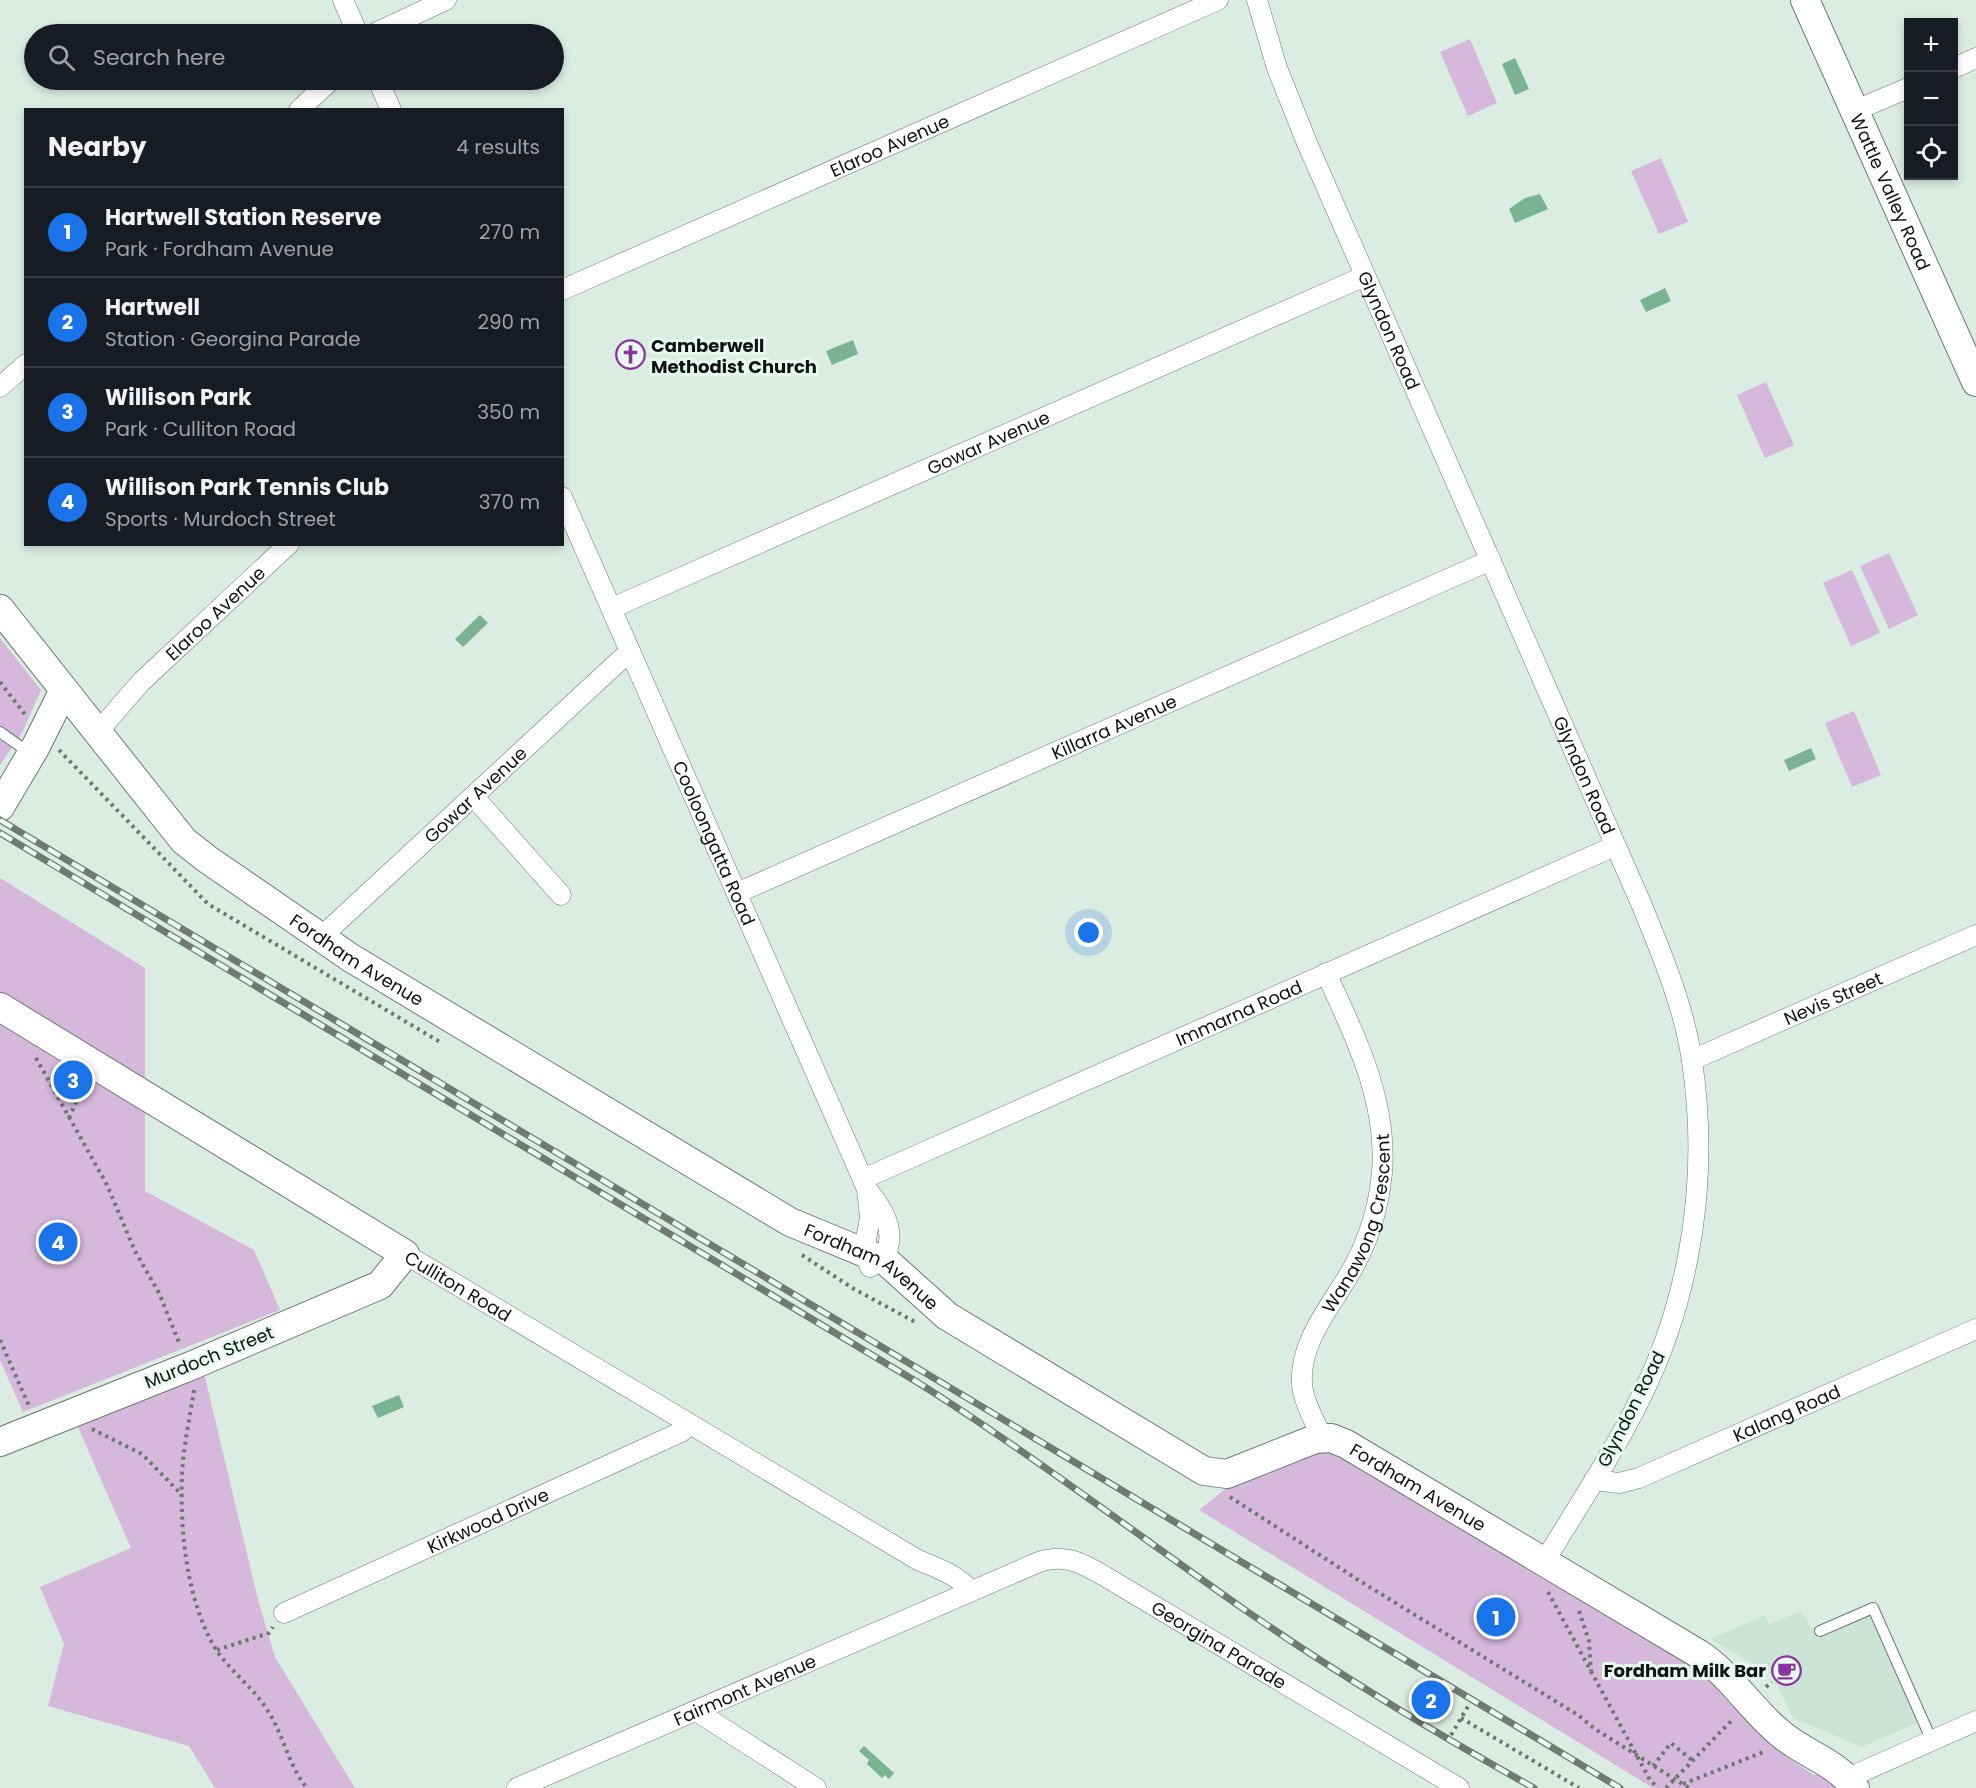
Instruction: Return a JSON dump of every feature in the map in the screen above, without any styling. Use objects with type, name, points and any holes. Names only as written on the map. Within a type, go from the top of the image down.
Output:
[{"type":"street","points":[[343,0],[354,24]]},
{"type":"street","points":[[394,24],[446,0]]},
{"type":"street","name":"Elaroo Avenue","points":[[564,289],[1218,0]]},
{"type":"street","name":"Glyndon Road","points":[[1257,0],[1290,104],[1616,846],[1663,959],[1692,1060],[1697,1192],[1685,1277],[1671,1325],[1649,1380],[1594,1480],[1544,1562]]},
{"type":"street","name":"Wattle Valley Road","points":[[1805,0],[1854,111],[1968,345],[1976,382]]},
{"type":"street","points":[[1958,66],[1976,58]]},
{"type":"street","points":[[301,108],[321,90]]},
{"type":"street","points":[[382,90],[390,108]]},
{"type":"street","points":[[1854,111],[1904,90]]},
{"type":"street","name":"Gowar Avenue","points":[[612,608],[1365,276]]},
{"type":"street","points":[[0,387],[24,366]]},
{"type":"street","name":"Cooloongatta Road","points":[[564,501],[865,1184],[870,1218],[872,1259]]},
{"type":"street","name":"Elaroo Avenue","points":[[80,714],[141,682],[287,546]]},
{"type":"street","name":"Killarra Avenue","points":[[737,893],[1491,560]]},
{"type":"street","name":"Fordham Avenue","points":[[0,609],[80,714],[193,849],[321,937],[790,1222],[872,1259],[947,1316],[1212,1474],[1236,1471],[1322,1438],[1346,1444],[1713,1664],[1741,1714],[1834,1765],[1852,1783]]},
{"type":"street","name":"Gowar Avenue","points":[[321,937],[630,651]]},
{"type":"street","points":[[0,807],[36,745],[80,714]]},
{"type":"street","points":[[474,797],[561,895]]},
{"type":"street","name":"Immarna Road","points":[[865,1184],[1326,973],[1616,846]]},
{"type":"street","name":"Nevis Street","points":[[1692,1060],[1976,935]]},
{"type":"street","name":"Wanawong Crescent","points":[[1322,1438],[1303,1392],[1303,1359],[1317,1328],[1364,1246],[1377,1202],[1383,1156],[1379,1115],[1368,1071],[1326,973]]},
{"type":"street","name":"Culliton Road","points":[[0,1007],[405,1254],[918,1560],[962,1595]]},
{"type":"street","name":"Murdoch Street","points":[[0,1442],[188,1367],[380,1285],[405,1254]]},
{"type":"street","name":"Kalang Road","points":[[1594,1480],[1619,1483],[1639,1478],[1976,1329]]},
{"type":"street","name":"Kirkwood Drive","points":[[284,1613],[681,1432],[689,1425]]},
{"type":"street","name":"Georgina Parade","points":[[962,1595],[1049,1559],[1075,1561],[1459,1788]]},
{"type":"street","name":"Fairmont Avenue","points":[[517,1788],[962,1595]]},
{"type":"street","points":[[696,1712],[816,1788]]},
{"type":"street","points":[[1852,1783],[1976,1721]]},
{"type":"lane","points":[[0,732],[36,745]]},
{"type":"lane","points":[[1820,1631],[1873,1608],[1932,1741]]},
{"type":"path","points":[[0,682],[36,745]]},
{"type":"path","points":[[33,1053],[107,1185],[135,1251],[159,1293],[188,1367],[194,1390],[182,1474],[182,1496],[183,1529],[194,1597],[223,1661],[250,1686],[270,1713],[299,1778],[307,1788]]},
{"type":"path","points":[[69,1119],[93,1064]]},
{"type":"path","points":[[0,1340],[38,1426]]},
{"type":"path","points":[[76,1410],[87,1427],[142,1454],[182,1496]]},
{"type":"path","points":[[1544,1562],[1550,1599],[1641,1759],[1650,1780],[1658,1788]]},
{"type":"path","points":[[1587,1587],[1581,1592],[1577,1602],[1589,1641],[1591,1672]]},
{"type":"path","points":[[217,1650],[269,1633],[284,1613]]},
{"type":"path","points":[[1666,1788],[1772,1682]]},
{"type":"path","points":[[1451,1735],[1470,1703]]},
{"type":"path","points":[[1461,1718],[1579,1788]]},
{"type":"path","points":[[1653,1766],[1671,1743],[1693,1761]]},
{"type":"path","points":[[1683,1785],[1768,1750],[1760,1743]]},
{"type":"path","points":[[1641,1759],[1689,1788]]},
{"type":"shaded area","points":[[1470,39],[1497,103],[1468,116],[1440,52]]},
{"type":"shaded area","points":[[1515,58],[1529,89],[1515,95],[1502,64]]},
{"type":"shaded area","points":[[1661,158],[1688,222],[1659,234],[1631,171]]},
{"type":"shaded area","points":[[1540,194],[1548,209],[1515,223],[1509,209],[1525,198]]},
{"type":"shaded area","points":[[1665,288],[1671,301],[1646,312],[1640,300]]},
{"type":"shaded area","points":[[853,340],[858,354],[832,365],[826,351]]},
{"type":"shaded area","points":[[1766,382],[1794,445],[1765,458],[1737,395]]},
{"type":"shaded area","points":[[1889,553],[1918,615],[1889,629],[1860,566]]},
{"type":"shaded area","points":[[1852,570],[1880,633],[1851,646],[1823,583]]},
{"type":"shaded area","points":[[480,615],[488,623],[463,647],[455,639]]},
{"type":"shaded area","points":[[0,638],[41,690],[22,733],[0,765]]},
{"type":"shaded area","points":[[1854,711],[1881,775],[1852,787],[1825,723]]},
{"type":"shaded area","points":[[1811,748],[1816,759],[1789,771],[1784,760]]},
{"type":"shaded area","points":[[0,878],[145,968],[145,1191],[254,1250],[280,1310],[23,1412],[0,1360]]},
{"type":"shaded area","points":[[204,1373],[258,1600],[275,1657],[355,1788],[215,1788],[189,1746],[48,1706],[64,1644],[40,1587],[131,1548],[74,1418]]},
{"type":"shaded area","points":[[399,1395],[404,1407],[378,1418],[372,1406]]},
{"type":"shaded area","points":[[1313,1452],[1334,1452],[1355,1461],[1717,1682],[1718,1691],[1730,1704],[1739,1702],[1784,1748],[1785,1756],[1814,1775],[1821,1773],[1837,1788],[1653,1788],[1199,1510],[1233,1483]]},
{"type":"shaded area","points":[[1876,1601],[1928,1718],[1862,1747],[1793,1718],[1772,1675],[1711,1639],[1765,1615],[1769,1624],[1801,1611],[1813,1629]]},
{"type":"shaded area","points":[[864,1746],[894,1773],[889,1779],[885,1775],[882,1778],[867,1764],[869,1760],[859,1751]]},
{"type":"railway","points":[[0,820],[1620,1788]]},
{"type":"railway","points":[[0,833],[917,1382],[1041,1465],[1315,1657],[1460,1746],[1534,1788]]},
{"type":"place","name":"Camberwell Methodist Church","points":[[630,355]]},
{"type":"place","name":"Willison Park","points":[[73,1080]]},
{"type":"place","name":"Willison Park Tennis Club","points":[[58,1242]]},
{"type":"place","name":"Hartwell Station Reserve","points":[[1496,1617]]},
{"type":"place","name":"Fordham Milk Bar","points":[[1787,1670]]},
{"type":"place","name":"Hartwell","points":[[1431,1700]]}]
